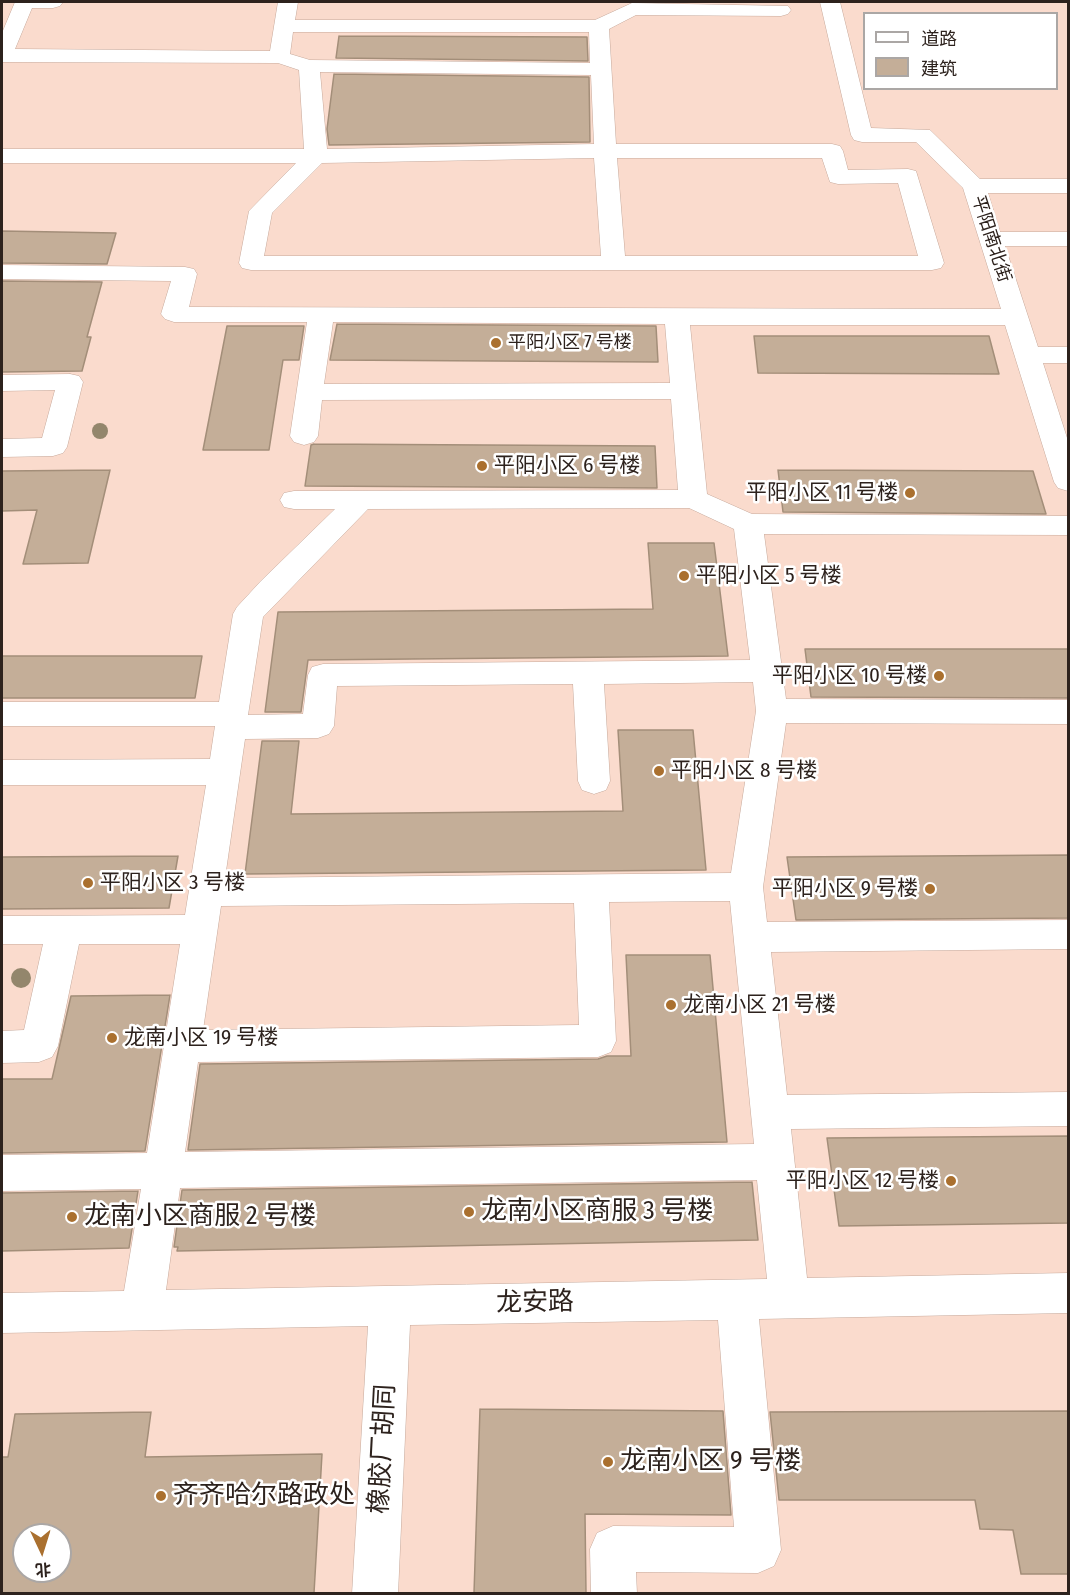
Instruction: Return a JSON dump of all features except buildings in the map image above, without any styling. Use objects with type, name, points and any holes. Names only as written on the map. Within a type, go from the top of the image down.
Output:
[{"type":"street","points":[[53,2],[25,2],[2,55],[279,57],[309,66],[602,69]]},
{"type":"street","points":[[279,57],[288,2]]},
{"type":"street","name":"平阳南北街","points":[[830,2],[846,33],[858,88],[862,135],[922,135],[974,186],[1028,355],[1063,444],[1068,482]]},
{"type":"street","points":[[284,26],[599,26],[632,9],[781,10]]},
{"type":"street","points":[[599,26],[614,263]]},
{"type":"street","points":[[2,156],[315,156],[606,151],[832,151],[838,177],[908,176],[932,263],[251,263],[261,211],[315,156],[309,66]]},
{"type":"street","points":[[974,186],[1068,186]]},
{"type":"street","points":[[991,239],[1068,239]]},
{"type":"street","points":[[2,272],[185,274],[174,314],[1016,317]]},
{"type":"street","points":[[304,436],[321,315]]},
{"type":"street","points":[[677,317],[693,499]]},
{"type":"street","points":[[1028,355],[1068,355]]},
{"type":"street","points":[[2,383],[70,382],[53,447],[2,448]]},
{"type":"street","points":[[310,392],[683,392]]},
{"type":"street","points":[[294,500],[693,499],[748,524],[1068,525]]},
{"type":"street","points":[[142,1310],[248,614],[271,588],[361,500]]},
{"type":"street","points":[[748,524],[772,711],[747,887],[789,1298]]},
{"type":"street","points":[[2,714],[232,720],[318,726],[323,675],[766,671]]},
{"type":"street","points":[[588,672],[594,782]]},
{"type":"street","points":[[772,711],[1068,712]]},
{"type":"street","points":[[2,772],[224,771]]},
{"type":"street","points":[[206,892],[747,887]]},
{"type":"street","points":[[182,1046],[598,1041],[591,888]]},
{"type":"street","points":[[2,930],[200,929]]},
{"type":"street","points":[[2,1047],[39,1046],[64,930]]},
{"type":"street","points":[[752,937],[1068,935]]},
{"type":"street","points":[[770,1112],[1068,1109]]},
{"type":"street","points":[[2,1173],[775,1162]]},
{"type":"street","name":"龙安路","points":[[2,1313],[1068,1293]]},
{"type":"street","points":[[614,1593],[613,1550],[758,1550],[737,1299]]},
{"type":"street","name":"橡胶厂胡同","points":[[375,1593],[390,1305]]},
{"type":"place","name":"平阳小区 7 号楼","points":[[496,343]]},
{"type":"place","name":"平阳小区 6 号楼","points":[[482,466]]},
{"type":"place","name":"平阳小区 11 号楼","points":[[910,493]]},
{"type":"place","name":"平阳小区 5 号楼","points":[[684,576]]},
{"type":"place","name":"平阳小区 10 号楼","points":[[939,676]]},
{"type":"place","name":"平阳小区 8 号楼","points":[[659,771]]},
{"type":"place","name":"平阳小区 3 号楼","points":[[88,883]]},
{"type":"place","name":"平阳小区 9 号楼","points":[[930,889]]},
{"type":"place","name":"龙南小区 21 号楼","points":[[671,1005]]},
{"type":"place","name":"龙南小区 19 号楼","points":[[112,1038]]},
{"type":"place","name":"平阳小区 12 号楼","points":[[951,1181]]},
{"type":"place","name":"龙南小区商服 3 号楼","points":[[469,1212]]},
{"type":"place","name":"龙南小区商服 2 号楼","points":[[72,1217]]},
{"type":"place","name":"龙南小区 9 号楼","points":[[608,1462]]},
{"type":"place","name":"齐齐哈尔路政处","points":[[161,1496]]}]
